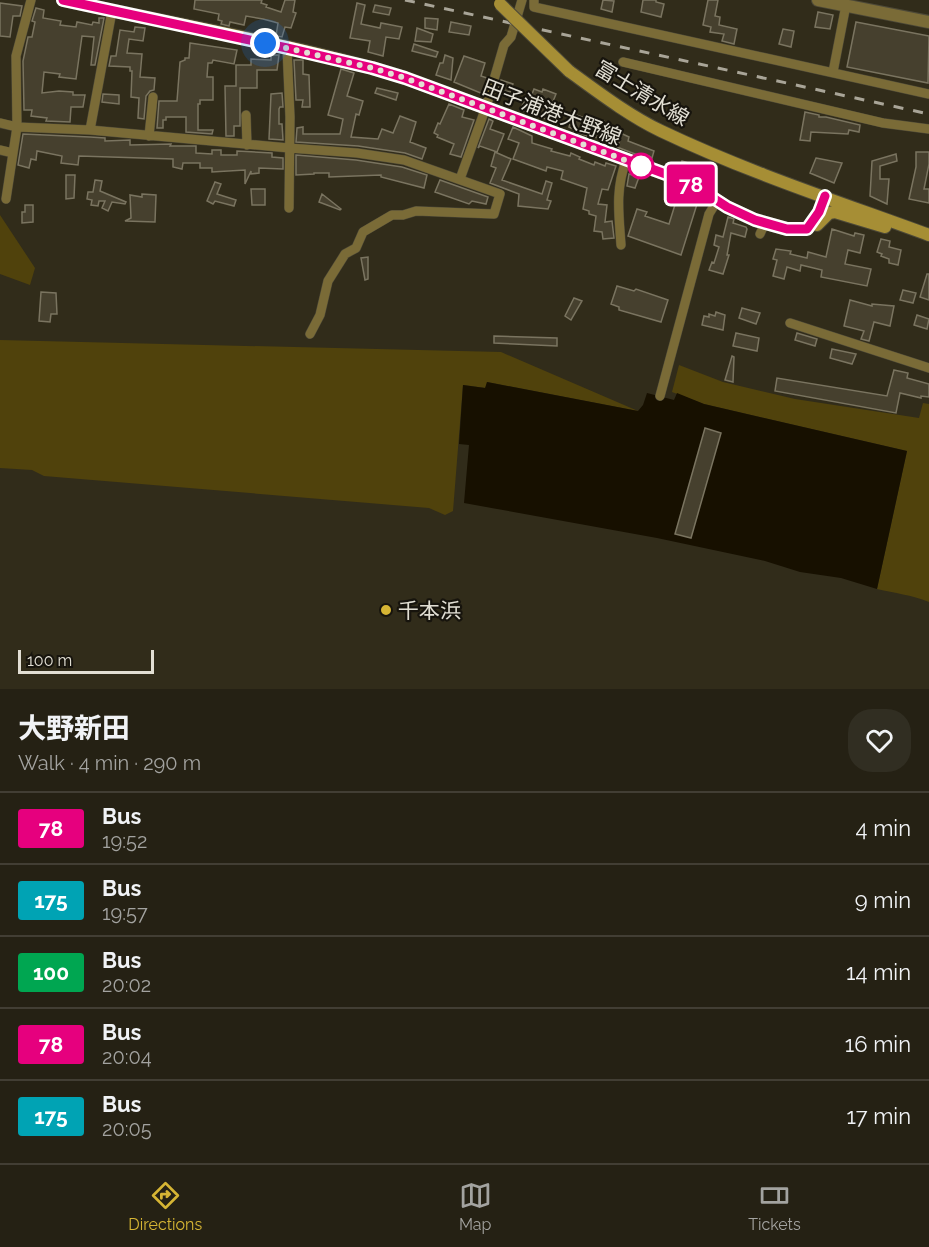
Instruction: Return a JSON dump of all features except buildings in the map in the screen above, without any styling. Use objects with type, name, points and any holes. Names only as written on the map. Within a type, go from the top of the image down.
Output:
[{"type":"main road","name":"田子浦港大野線","points":[[63,0],[372,68],[486,107],[690,183],[717,201],[745,215],[762,229],[807,229]]},
{"type":"main road","name":"富士清水線","points":[[498,2],[569,70],[612,103],[659,130],[713,154],[929,235]]},
{"type":"main road","points":[[807,229],[819,212],[825,196]]},
{"type":"main road","points":[[807,229],[814,227],[829,213],[834,212],[929,241]]},
{"type":"street","points":[[6,199],[17,127],[16,56],[31,0]]},
{"type":"street","points":[[460,179],[486,107],[504,45],[510,37],[522,0]]},
{"type":"street","points":[[534,0],[534,7],[929,94]]},
{"type":"street","points":[[818,0],[929,22]]},
{"type":"street","points":[[832,72],[846,5]]},
{"type":"street","points":[[90,130],[112,11]]},
{"type":"street","points":[[287,48],[289,208]]},
{"type":"street","points":[[623,62],[883,123],[929,129]]},
{"type":"street","points":[[149,136],[153,98]]},
{"type":"street","points":[[246,115],[247,144]]},
{"type":"street","points":[[0,123],[17,127],[90,130],[357,153],[404,160],[500,194],[494,214],[416,211],[403,215],[392,215],[363,232],[356,248],[345,254],[328,281],[320,315],[310,334]]},
{"type":"street","points":[[0,150],[13,153]]},
{"type":"street","points":[[621,245],[618,189],[626,161]]},
{"type":"street","points":[[660,396],[709,214],[717,201]]},
{"type":"street","points":[[790,323],[929,368]]},
{"type":"shaded area","points":[[0,215],[35,268],[30,285],[0,274]]},
{"type":"shaded area","points":[[0,340],[501,352],[638,411],[487,382],[486,388],[463,385],[453,511],[445,515],[429,508],[44,476],[32,470],[0,468]]},
{"type":"shaded area","points":[[679,365],[723,382],[795,399],[919,418],[923,403],[929,404],[929,602],[877,589],[907,451],[704,404],[672,392]]},
{"type":"shaded area","points":[[487,382],[638,411],[647,393],[674,400],[677,393],[704,404],[907,451],[877,589],[841,578],[800,572],[765,561],[657,538],[464,503],[469,445],[459,444],[463,385],[485,388]]},
{"type":"railway","points":[[405,0],[929,114]]},
{"type":"bus line","name":"78","points":[[63,0],[287,48],[405,78],[690,183],[727,207],[765,223],[787,229],[807,229],[819,212],[825,196]]},
{"type":"place","name":"千本浜","points":[[386,610]]},
{"type":"route","points":[[265,43],[405,78],[641,166]]}]
